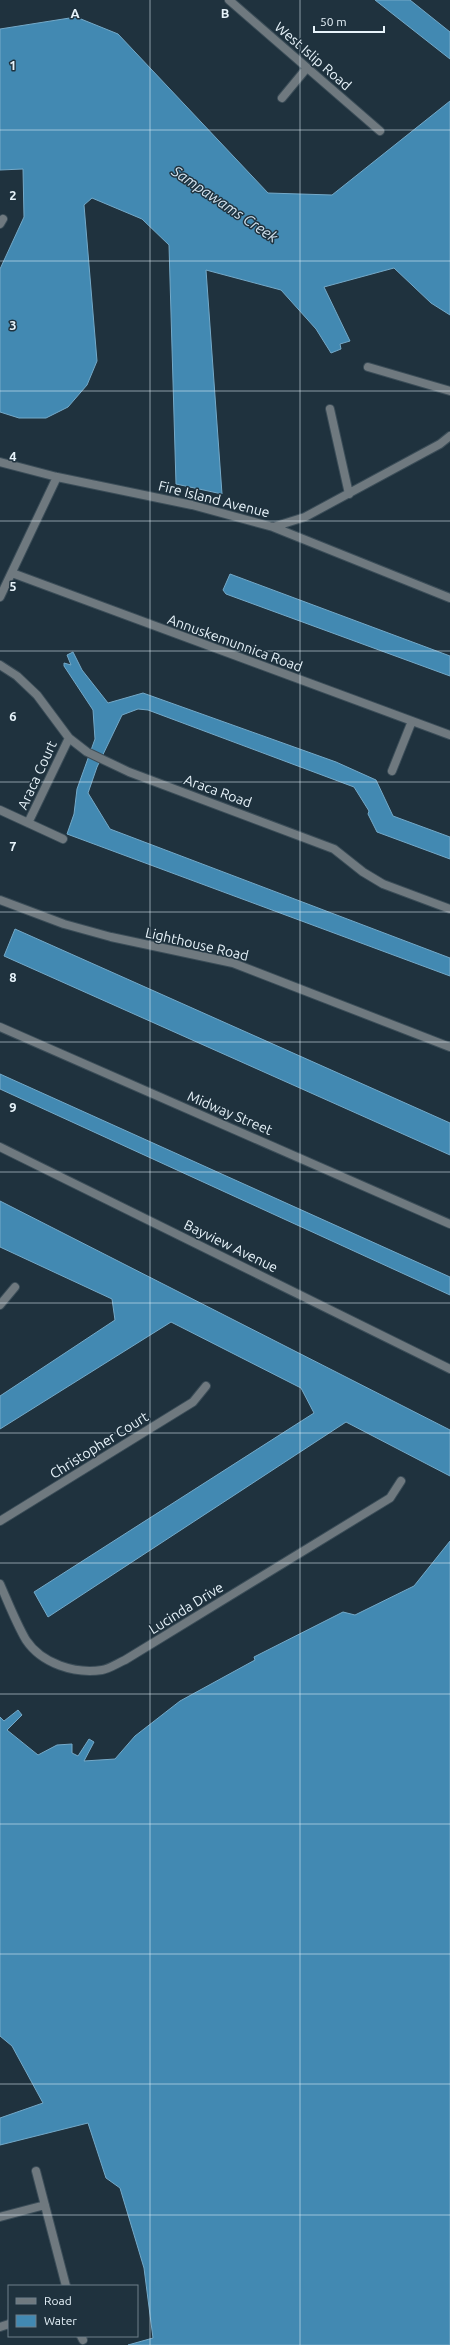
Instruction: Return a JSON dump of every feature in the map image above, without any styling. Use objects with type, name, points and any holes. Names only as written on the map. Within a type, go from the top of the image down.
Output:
[{"type":"street","name":"West Islip Road","points":[[229,0],[306,69],[380,131]]},
{"type":"street","points":[[282,98],[306,69]]},
{"type":"street","points":[[368,367],[450,391]]},
{"type":"street","points":[[330,410],[350,494]]},
{"type":"street","name":"Fire Island Avenue","points":[[0,462],[57,477],[192,505],[273,528],[305,517],[350,494],[450,436]]},
{"type":"street","points":[[0,598],[57,477]]},
{"type":"street","points":[[273,528],[450,598]]},
{"type":"street","name":"Annuskemunnica Road","points":[[12,574],[450,735]]},
{"type":"street","name":"Araca Road","points":[[0,665],[17,676],[37,695],[68,738],[87,752],[129,772],[334,849],[363,872],[383,884],[450,909]]},
{"type":"street","points":[[392,771],[412,721]]},
{"type":"street","name":"Araca Court","points":[[28,823],[68,738]]},
{"type":"street","points":[[0,810],[63,839]]},
{"type":"street","name":"Lighthouse Road","points":[[1,903],[64,924],[110,937],[233,963],[450,1047]]},
{"type":"street","name":"Midway Street","points":[[0,1027],[450,1224]]},
{"type":"street","name":"Bayview Avenue","points":[[0,1147],[450,1369]]},
{"type":"street","points":[[0,1305],[15,1287]]},
{"type":"street","name":"Christopher Court","points":[[0,1521],[193,1402],[206,1386]]},
{"type":"street","name":"Lucinda Drive","points":[[0,1584],[27,1640],[41,1655],[58,1666],[81,1670],[103,1670],[124,1660],[390,1498],[402,1481]]},
{"type":"street","points":[[36,2171],[66,2285]]},
{"type":"street","points":[[0,2217],[45,2205]]},
{"type":"water","points":[[375,0],[410,0],[450,32],[450,59]]},
{"type":"water","name":"Sampawams Creek","points":[[76,17],[118,34],[268,193],[332,195],[450,101],[450,315],[431,303],[394,268],[324,287],[350,341],[340,344],[341,349],[331,353],[316,329],[281,290],[206,270],[222,494],[176,484],[169,245],[142,219],[92,198],[84,205],[97,361],[87,385],[68,407],[46,418],[19,418],[0,412],[0,269],[24,217],[23,169],[0,170],[0,29]]},
{"type":"water","points":[[230,574],[450,656],[450,676],[226,594],[223,590]]},
{"type":"water","points":[[73,652],[82,670],[108,703],[143,693],[336,762],[376,780],[393,816],[450,837],[450,859],[377,832],[368,814],[369,811],[354,787],[148,710],[138,709],[122,715],[97,767],[88,793],[110,829],[450,958],[450,976],[67,834],[74,814],[77,789],[95,739],[93,710],[64,666],[64,663],[71,665],[67,655]]},
{"type":"water","points":[[15,929],[450,1123],[450,1155],[4,956]]},
{"type":"water","points":[[0,1074],[450,1277],[450,1295],[0,1089]]},
{"type":"water","points":[[0,1201],[450,1430],[450,1476],[346,1422],[48,1617],[34,1592],[314,1413],[301,1388],[171,1322],[0,1429],[0,1396],[115,1320],[112,1299],[0,1247]]},
{"type":"water","points":[[450,1541],[450,2345],[128,2345],[153,2338],[144,2268],[120,2188],[106,2178],[88,2123],[0,2145],[0,2118],[43,2103],[12,2046],[0,2036],[0,1717],[4,1721],[18,1710],[22,1715],[7,1730],[38,1755],[57,1745],[72,1744],[72,1753],[78,1756],[89,1739],[94,1742],[84,1761],[115,1759],[135,1736],[180,1701],[255,1660],[254,1657],[343,1612],[355,1615],[414,1586]]}]
